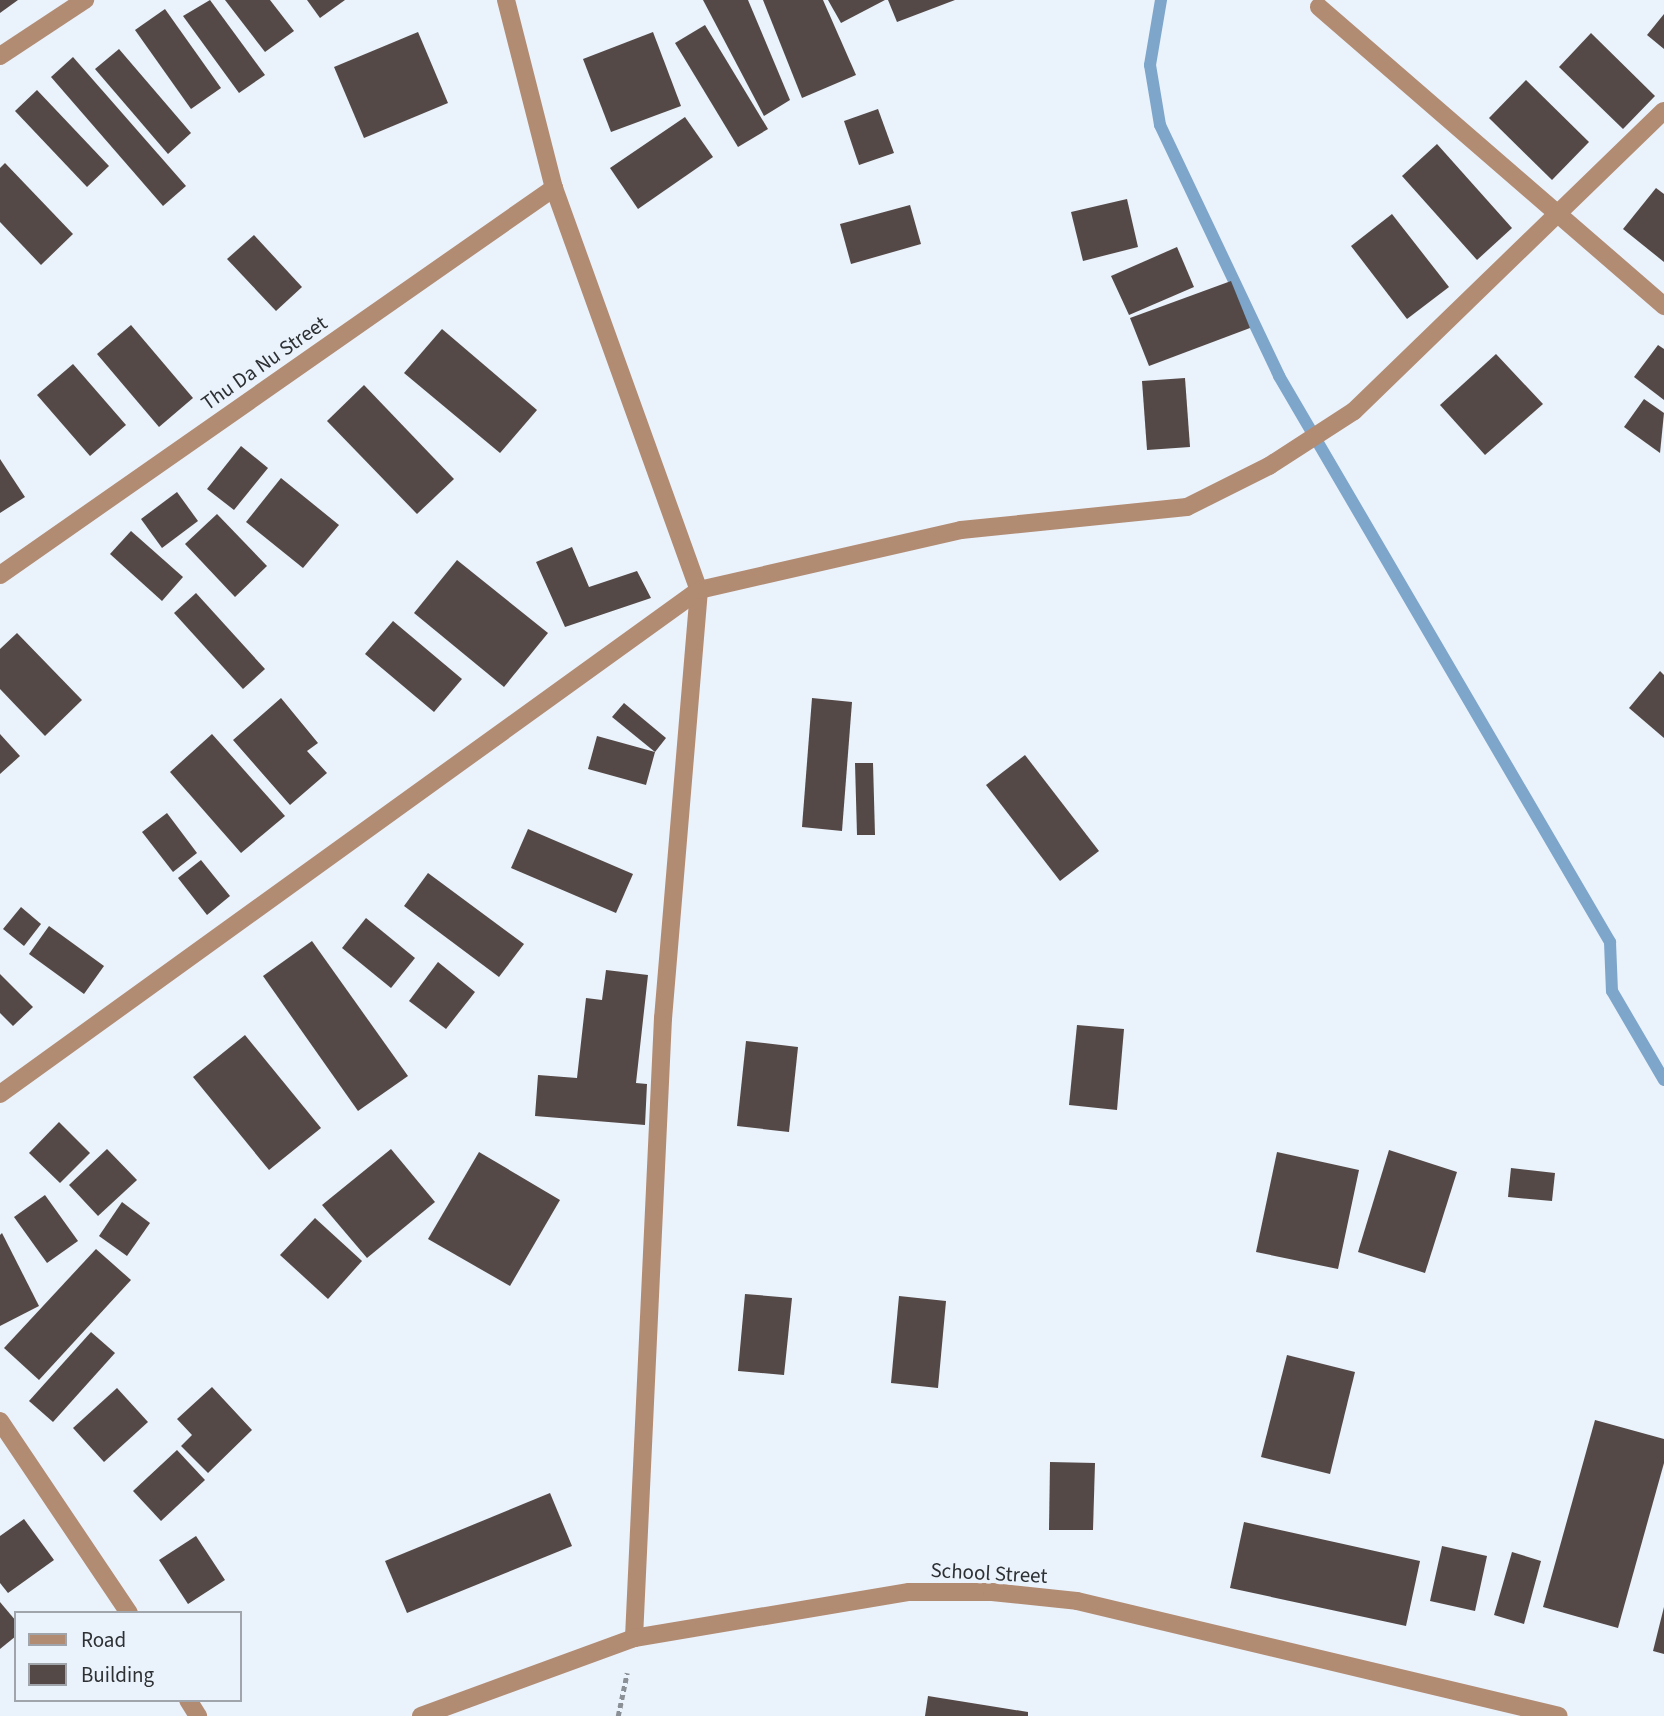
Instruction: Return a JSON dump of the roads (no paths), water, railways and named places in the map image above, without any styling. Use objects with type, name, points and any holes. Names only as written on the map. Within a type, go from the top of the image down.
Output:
[{"type":"street","points":[[0,56],[85,0]]},
{"type":"street","points":[[506,0],[554,188],[699,590],[663,1018],[634,1637]]},
{"type":"street","points":[[1319,7],[1558,219],[1664,306]]},
{"type":"street","points":[[0,1094],[699,590],[961,530],[1187,507],[1269,466],[1354,411],[1558,219],[1664,111]]},
{"type":"street","name":"Thu Da Nu Street","points":[[0,576],[554,188]]},
{"type":"street","points":[[0,1421],[128,1611]]},
{"type":"street","name":"School Street","points":[[421,1716],[634,1637],[909,1592],[992,1592],[1077,1601],[1558,1716]]},
{"type":"waterway","points":[[1161,0],[1150,65],[1160,125],[1279,376],[1610,942],[1612,991],[1664,1080]]}]
